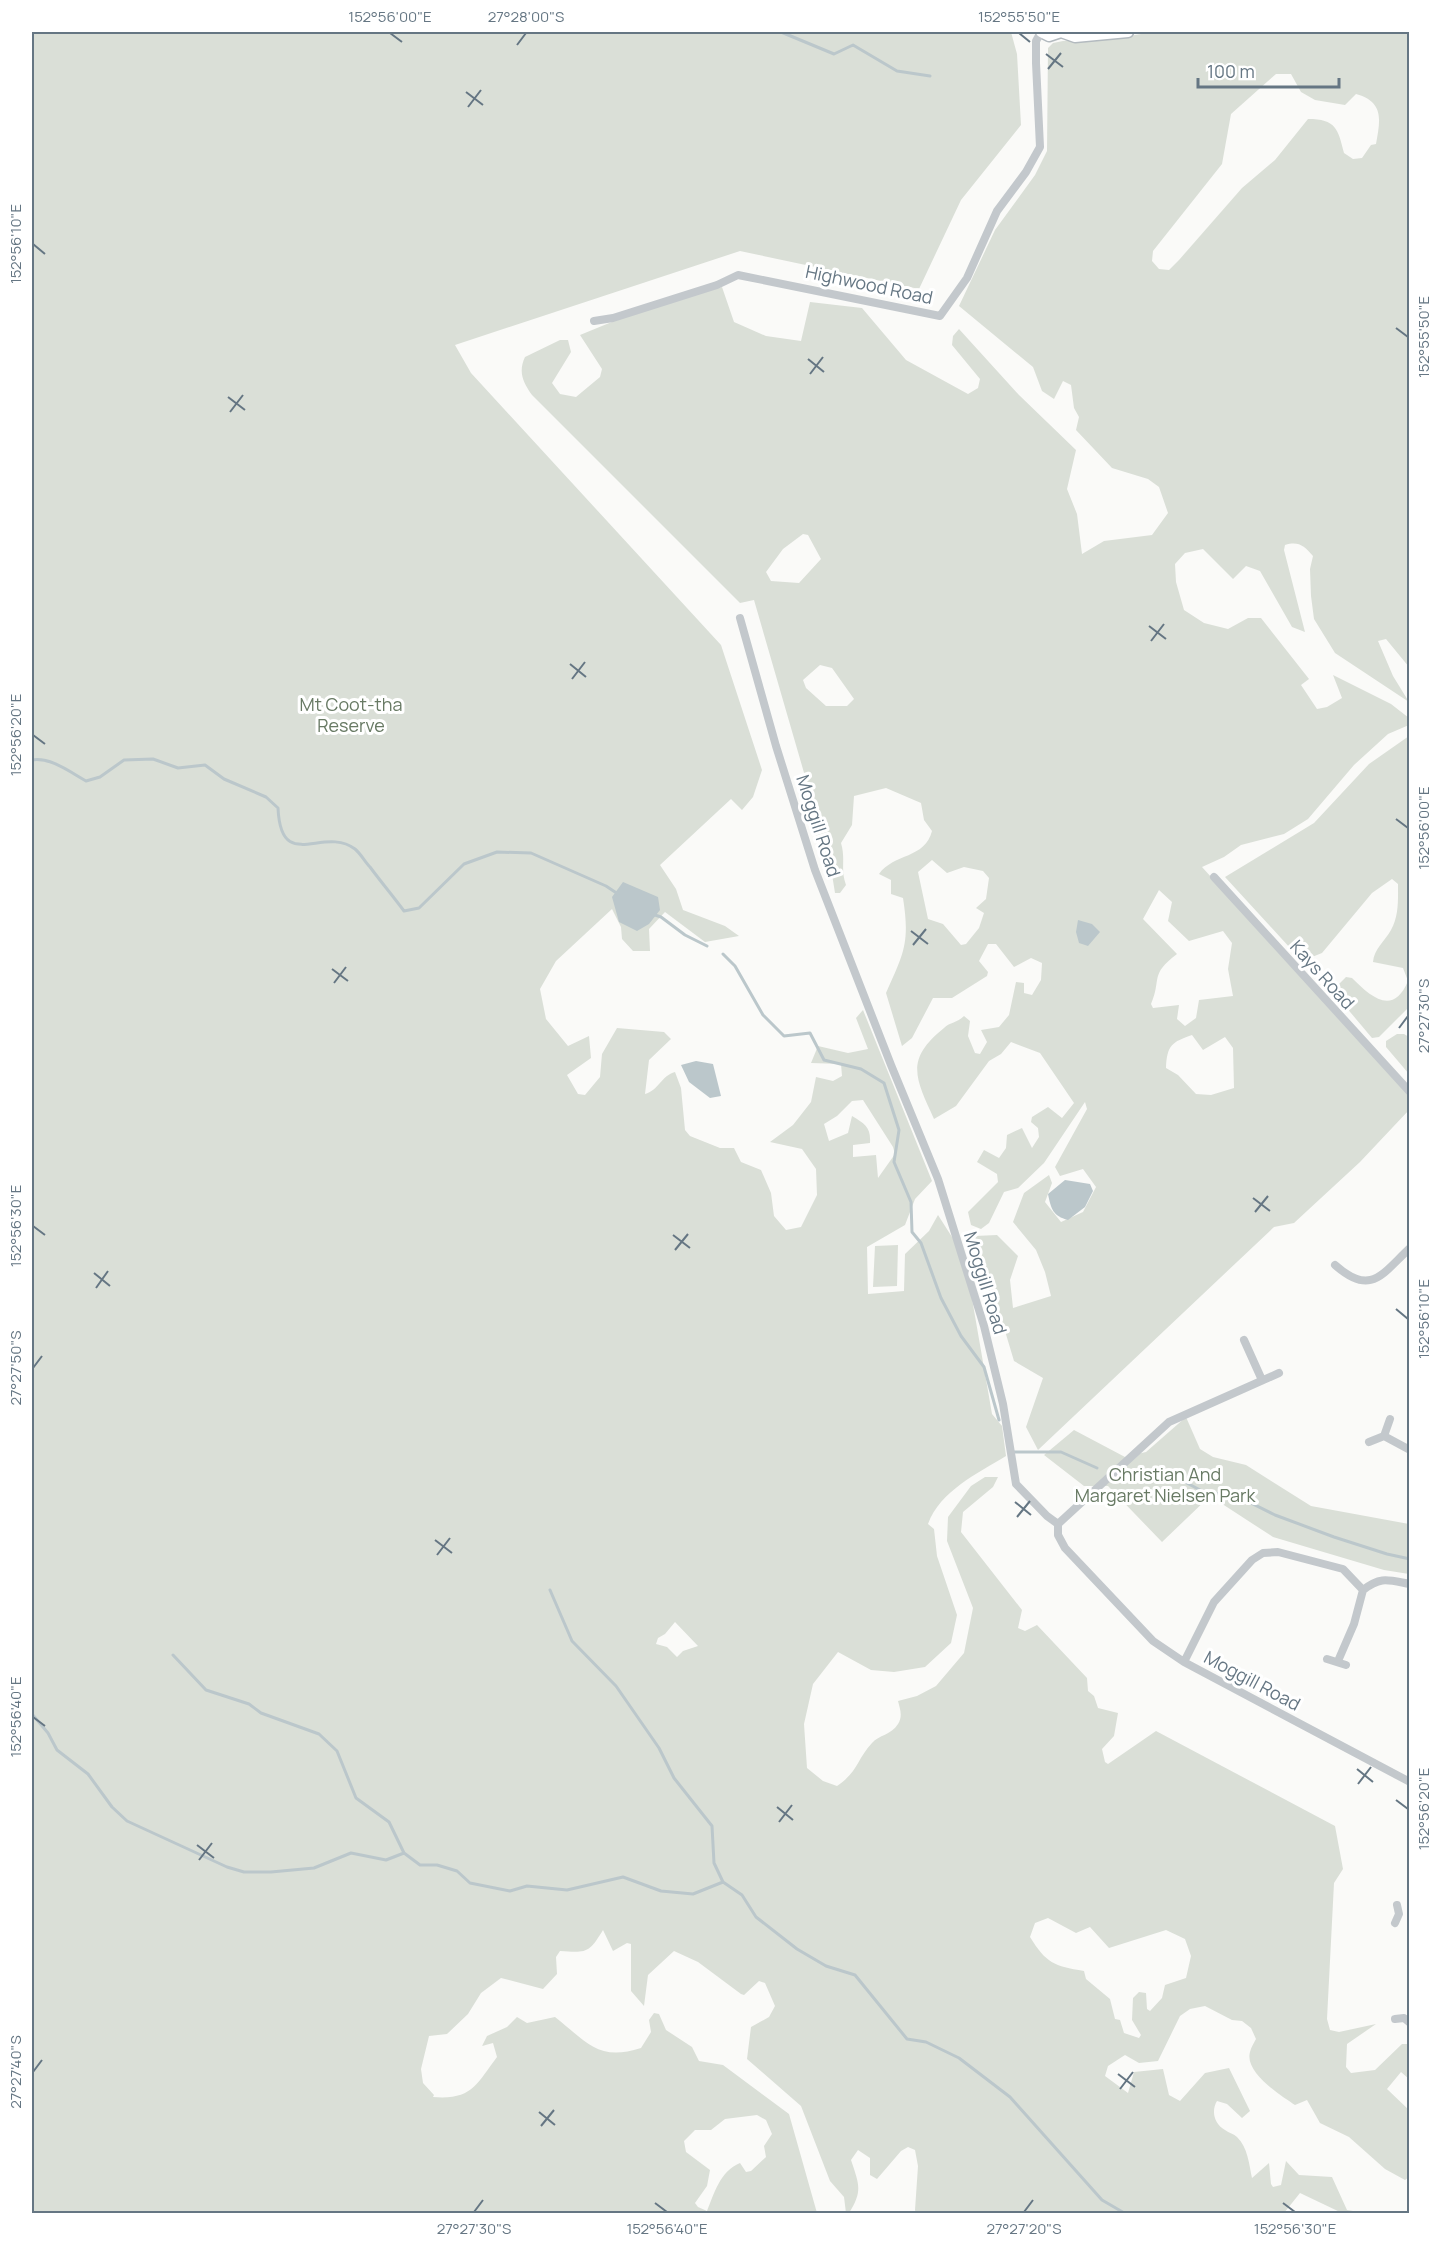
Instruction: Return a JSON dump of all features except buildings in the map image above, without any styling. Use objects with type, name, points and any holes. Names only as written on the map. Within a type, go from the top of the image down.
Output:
[{"type":"main road","points":[[1041,32],[1049,36],[1061,32],[1075,37],[1089,33],[1128,32]]},
{"type":"street","name":"Highwood Road","points":[[594,321],[613,318],[738,275],[940,316],[967,278],[997,211],[1026,172],[1040,147],[1036,40],[1041,32]]},
{"type":"street","name":"Moggill Road","points":[[740,618],[776,746],[815,870],[938,1179],[984,1326],[1003,1404],[1016,1484],[1058,1524],[1058,1535],[1065,1548],[1153,1641],[1184,1662],[1410,1782]]},
{"type":"street","name":"Kays Road","points":[[1214,877],[1410,1092]]},
{"type":"street","points":[[1335,1265],[1353,1278],[1367,1282],[1377,1279],[1410,1248]]},
{"type":"street","points":[[1244,1340],[1262,1380]]},
{"type":"street","points":[[1058,1524],[1169,1422],[1279,1373]]},
{"type":"street","points":[[1369,1442],[1384,1436],[1390,1419]]},
{"type":"street","points":[[1384,1436],[1410,1450]]},
{"type":"street","points":[[1184,1662],[1214,1602],[1252,1560],[1263,1553],[1278,1552],[1343,1569],[1363,1590]]},
{"type":"street","points":[[1327,1659],[1342,1663],[1363,1590],[1381,1579],[1410,1584]]},
{"type":"street","points":[[1395,1923],[1399,1914],[1397,1905]]},
{"type":"street","points":[[1399,1914],[1410,1918]]},
{"type":"street","points":[[1395,2019],[1407,2021],[1410,2011]]},
{"type":"green space","name":"Mt Coot-tha Reserve","points":[[32,32],[1011,32],[1017,54],[1021,125],[961,200],[919,289],[740,251],[455,345],[471,373],[721,645],[762,770],[753,797],[742,810],[731,799],[660,865],[676,889],[683,910],[725,926],[739,936],[705,942],[665,912],[649,929],[650,951],[633,951],[622,939],[621,927],[612,909],[556,961],[540,989],[546,1019],[568,1046],[589,1036],[591,1058],[567,1075],[578,1094],[585,1095],[600,1077],[602,1054],[617,1028],[664,1032],[671,1039],[649,1060],[645,1094],[675,1072],[681,1088],[685,1130],[690,1136],[720,1148],[734,1148],[741,1162],[761,1170],[771,1193],[774,1216],[786,1230],[801,1227],[817,1195],[816,1169],[802,1149],[770,1142],[793,1125],[811,1102],[816,1077],[833,1081],[842,1076],[841,1064],[811,1063],[818,1046],[848,1053],[868,1049],[856,1018],[863,1010],[932,1181],[915,1199],[905,1225],[867,1247],[868,1294],[904,1291],[905,1254],[929,1231],[938,1215],[959,1248],[971,1293],[992,1414],[1002,1426],[1006,1456],[972,1476],[951,1492],[941,1502],[928,1524],[934,1529],[937,1556],[957,1615],[951,1643],[925,1667],[894,1672],[871,1670],[838,1652],[813,1684],[804,1724],[807,1768],[823,1781],[837,1786],[844,1781],[872,1743],[898,1724],[901,1715],[898,1701],[917,1696],[936,1686],[964,1653],[973,1608],[947,1541],[948,1517],[971,1486],[985,1477],[998,1477],[993,1487],[963,1512],[961,1532],[1022,1610],[1018,1628],[1025,1631],[1037,1625],[1087,1678],[1088,1691],[1094,1696],[1098,1708],[1118,1713],[1114,1736],[1102,1749],[1105,1762],[1108,1764],[1156,1731],[1335,1826],[1343,1869],[1334,1883],[1327,2019],[1330,2030],[1339,2032],[1376,2024],[1347,2044],[1346,2067],[1351,2073],[1375,2070],[1402,2044],[1409,2044],[1409,2079],[1401,2072],[1387,2089],[1409,2110],[1409,2177],[1405,2180],[1385,2169],[1349,2137],[1320,2123],[1307,2100],[1295,2105],[1273,2090],[1258,2075],[1250,2060],[1250,2050],[1256,2039],[1251,2028],[1242,2021],[1232,2020],[1205,2006],[1190,2009],[1180,2016],[1158,2061],[1139,2063],[1125,2055],[1108,2066],[1105,2076],[1128,2093],[1134,2072],[1163,2069],[1169,2095],[1180,2101],[1205,2073],[1229,2068],[1250,2111],[1242,2118],[1227,2104],[1217,2101],[1214,2109],[1215,2117],[1221,2127],[1241,2141],[1248,2156],[1252,2178],[1269,2163],[1271,2184],[1273,2187],[1281,2185],[1286,2161],[1299,2175],[1332,2177],[1347,2210],[1365,2213],[1342,2213],[1300,2193],[1284,2213],[916,2213],[918,2166],[915,2150],[908,2147],[901,2151],[877,2179],[870,2175],[870,2158],[858,2150],[851,2160],[858,2182],[858,2193],[849,2213],[846,2213],[844,2197],[830,2181],[801,2106],[747,2059],[751,2027],[769,2017],[775,2006],[765,1983],[759,1981],[744,1995],[741,1994],[698,1962],[674,1951],[648,1975],[644,2006],[631,1991],[631,1944],[627,1943],[613,1951],[603,1930],[586,1950],[560,1951],[556,1957],[557,1974],[543,1989],[501,1978],[481,1993],[468,2014],[447,2034],[429,2036],[421,2069],[423,2083],[434,2095],[433,2097],[456,2096],[472,2089],[497,2057],[493,2043],[482,2046],[487,2036],[507,2027],[517,2017],[527,2023],[555,2017],[594,2047],[614,2053],[641,2048],[651,2032],[649,2020],[654,2013],[659,2014],[666,2030],[692,2047],[699,2061],[723,2065],[789,2114],[817,2213],[32,2214]],"holes":[[[863,1100],[893,1147],[895,1154],[878,1178],[876,1155],[853,1157],[853,1145],[870,1143],[868,1130],[860,1121],[852,1116],[848,1133],[829,1141],[824,1124],[837,1116],[852,1101]],[[675,1622],[698,1646],[683,1651],[677,1657],[667,1647],[656,1644],[658,1638],[665,1634]],[[1048,1918],[1076,1933],[1090,1927],[1109,1948],[1166,1930],[1185,1939],[1191,1956],[1186,1978],[1165,1985],[1162,1998],[1150,2011],[1147,2009],[1146,1993],[1139,1992],[1133,1998],[1132,2020],[1141,2035],[1139,2038],[1124,2033],[1120,2020],[1115,2019],[1110,1999],[1086,1979],[1084,1971],[1058,1965],[1041,1953],[1030,1937],[1035,1923]],[[757,2115],[766,2120],[772,2134],[764,2146],[766,2157],[751,2171],[746,2172],[740,2163],[727,2171],[707,2211],[695,2203],[707,2186],[710,2170],[686,2152],[684,2141],[695,2130],[711,2130],[725,2119]]]},
{"type":"green space","points":[[1153,32],[1409,32],[1409,667],[1386,639],[1378,641],[1393,676],[1409,702],[1335,653],[1314,619],[1310,569],[1313,556],[1301,545],[1285,545],[1284,550],[1305,632],[1292,627],[1260,571],[1246,566],[1233,579],[1203,549],[1185,553],[1175,564],[1176,582],[1184,610],[1204,623],[1228,629],[1248,618],[1261,618],[1309,679],[1301,685],[1317,709],[1327,707],[1342,698],[1333,675],[1391,704],[1409,718],[1409,725],[1388,734],[1354,765],[1308,819],[1284,834],[1241,845],[1224,857],[1202,867],[1409,1095],[1409,1110],[1360,1162],[1294,1223],[1274,1227],[1038,1450],[1026,1427],[1043,1378],[1014,1361],[1005,1331],[994,1310],[975,1236],[997,1235],[1018,1256],[1010,1280],[1013,1308],[1051,1296],[1036,1250],[1013,1222],[1024,1193],[1049,1175],[1052,1183],[1045,1202],[1061,1222],[1083,1212],[1096,1187],[1083,1169],[1060,1176],[1055,1167],[1087,1109],[1085,1102],[1044,1163],[1018,1188],[1004,1192],[989,1223],[981,1229],[971,1225],[968,1212],[998,1182],[997,1174],[977,1162],[984,1150],[999,1158],[1006,1148],[1007,1135],[1022,1128],[1032,1148],[1039,1137],[1038,1128],[1031,1122],[1032,1117],[1048,1107],[1062,1118],[1074,1103],[1040,1053],[1011,1042],[1001,1054],[989,1061],[956,1106],[934,1119],[922,1092],[917,1070],[923,1050],[931,1039],[946,1026],[964,1016],[970,1021],[968,1036],[975,1053],[980,1054],[987,1042],[981,1030],[999,1027],[1009,1015],[1016,982],[1024,983],[1024,993],[1032,995],[1041,980],[1042,963],[1031,958],[1014,967],[996,944],[988,944],[979,961],[988,972],[987,976],[952,998],[933,998],[912,1038],[902,1046],[886,993],[904,947],[906,926],[903,898],[891,894],[891,880],[879,874],[893,862],[923,847],[928,840],[932,831],[924,820],[921,803],[886,788],[854,796],[852,825],[841,843],[846,885],[840,893],[835,893],[830,862],[814,832],[809,790],[754,600],[740,603],[532,395],[524,381],[522,367],[525,357],[560,340],[568,340],[571,352],[552,383],[560,394],[576,397],[600,377],[602,369],[580,335],[641,310],[722,287],[734,322],[766,336],[801,341],[810,302],[862,308],[906,360],[968,394],[978,388],[980,379],[952,345],[953,336],[959,329],[1019,395],[1076,450],[1067,489],[1077,514],[1082,554],[1104,541],[1152,535],[1168,513],[1159,487],[1148,479],[1112,468],[1076,430],[1079,417],[1074,408],[1071,385],[1063,381],[1054,399],[1042,391],[1033,367],[959,306],[995,230],[1035,175],[1047,151],[1048,48],[1053,43],[1063,41]],"holes":[[[1276,74],[1291,74],[1301,92],[1315,100],[1345,105],[1356,94],[1372,102],[1378,113],[1379,128],[1376,144],[1371,145],[1362,158],[1353,159],[1344,153],[1340,138],[1330,123],[1308,119],[1275,160],[1242,188],[1179,260],[1169,270],[1159,269],[1152,261],[1153,251],[1222,164],[1231,114]],[[803,534],[808,535],[821,559],[799,583],[771,581],[766,572],[783,549]],[[820,665],[832,668],[854,699],[847,706],[826,706],[806,688],[803,680]],[[932,860],[947,873],[964,867],[983,871],[989,878],[986,899],[976,908],[984,913],[979,928],[966,944],[961,945],[943,924],[928,919],[918,872]],[[1159,890],[1172,902],[1168,921],[1189,941],[1223,931],[1232,943],[1228,969],[1233,996],[1199,1000],[1196,1018],[1185,1026],[1177,1019],[1179,1005],[1153,1008],[1151,1004],[1159,972],[1177,954],[1143,919]],[[1192,1035],[1203,1050],[1225,1037],[1233,1048],[1234,1088],[1211,1095],[1196,1094],[1178,1075],[1166,1068],[1169,1049],[1180,1040]]]},
{"type":"green space","points":[[1409,736],[1409,1007],[1379,1037],[1372,1038],[1340,1000],[1336,987],[1346,977],[1352,978],[1366,991],[1381,1000],[1388,1001],[1402,992],[1408,981],[1403,968],[1373,962],[1375,953],[1391,930],[1395,919],[1398,907],[1398,884],[1392,879],[1372,893],[1322,953],[1302,961],[1225,877],[1314,823],[1369,764]]},
{"type":"green space","points":[[1397,1034],[1409,1037],[1409,1074],[1386,1047],[1386,1041]]},
{"type":"green space","points":[[898,1245],[897,1286],[873,1287],[875,1246]]},
{"type":"green space","name":"Christian And Margaret Nielsen Park","points":[[1186,1417],[1200,1449],[1213,1457],[1246,1465],[1311,1506],[1409,1524],[1409,1574],[1384,1570],[1273,1537],[1210,1496],[1162,1542],[1108,1486],[1084,1486],[1044,1455],[1074,1430],[1125,1457],[1146,1452]]},
{"type":"shaded area","points":[[623,882],[658,897],[660,910],[649,924],[637,931],[619,922],[612,897]]},
{"type":"shaded area","points":[[1078,920],[1092,924],[1100,932],[1088,946],[1079,943],[1076,932]]},
{"type":"shaded area","points":[[696,1061],[713,1064],[721,1096],[710,1098],[689,1082],[681,1065]]},
{"type":"shaded area","points":[[1065,1180],[1090,1184],[1093,1191],[1085,1207],[1068,1220],[1054,1211],[1048,1194]]},
{"type":"waterway","points":[[781,32],[834,54],[853,45],[897,71],[930,76]]},
{"type":"waterway","points":[[32,760],[53,763],[86,781],[100,777],[124,760],[153,759],[178,768],[205,765],[224,779],[266,797],[278,808],[281,828],[287,839],[295,844],[343,843],[355,849],[404,911],[419,908],[464,864],[497,852],[531,853],[606,886],[618,894]]},
{"type":"waterway","points":[[652,914],[661,917],[685,935],[707,946]]},
{"type":"waterway","points":[[723,954],[735,966],[763,1015],[784,1036],[810,1033],[824,1060],[861,1069],[884,1083],[899,1130],[894,1162],[911,1202],[912,1232],[921,1243],[941,1298],[961,1336],[984,1367],[999,1420]]},
{"type":"waterway","points":[[1011,1452],[1061,1452],[1097,1468]]},
{"type":"waterway","points":[[1132,1475],[1166,1472],[1202,1491],[1239,1497],[1275,1515],[1334,1537],[1410,1559]]},
{"type":"waterway","points":[[550,1590],[572,1641],[616,1686],[659,1748],[674,1778],[712,1826],[714,1863],[723,1882],[742,1895],[756,1917],[797,1949],[826,1966],[855,1975],[907,2039],[926,2042],[959,2058],[1010,2097],[1102,2200],[1126,2214]]},
{"type":"waterway","points":[[173,1655],[206,1690],[249,1704],[261,1713],[319,1734],[337,1751],[356,1798],[389,1822],[404,1853],[420,1865],[437,1865],[457,1871],[470,1883],[510,1891],[527,1886],[567,1890],[623,1877],[661,1891],[693,1894],[723,1882]]},
{"type":"waterway","points":[[32,1714],[48,1733],[57,1750],[88,1774],[112,1807],[127,1821],[227,1867],[244,1872],[271,1872],[314,1868],[351,1853],[386,1860],[404,1853]]}]
